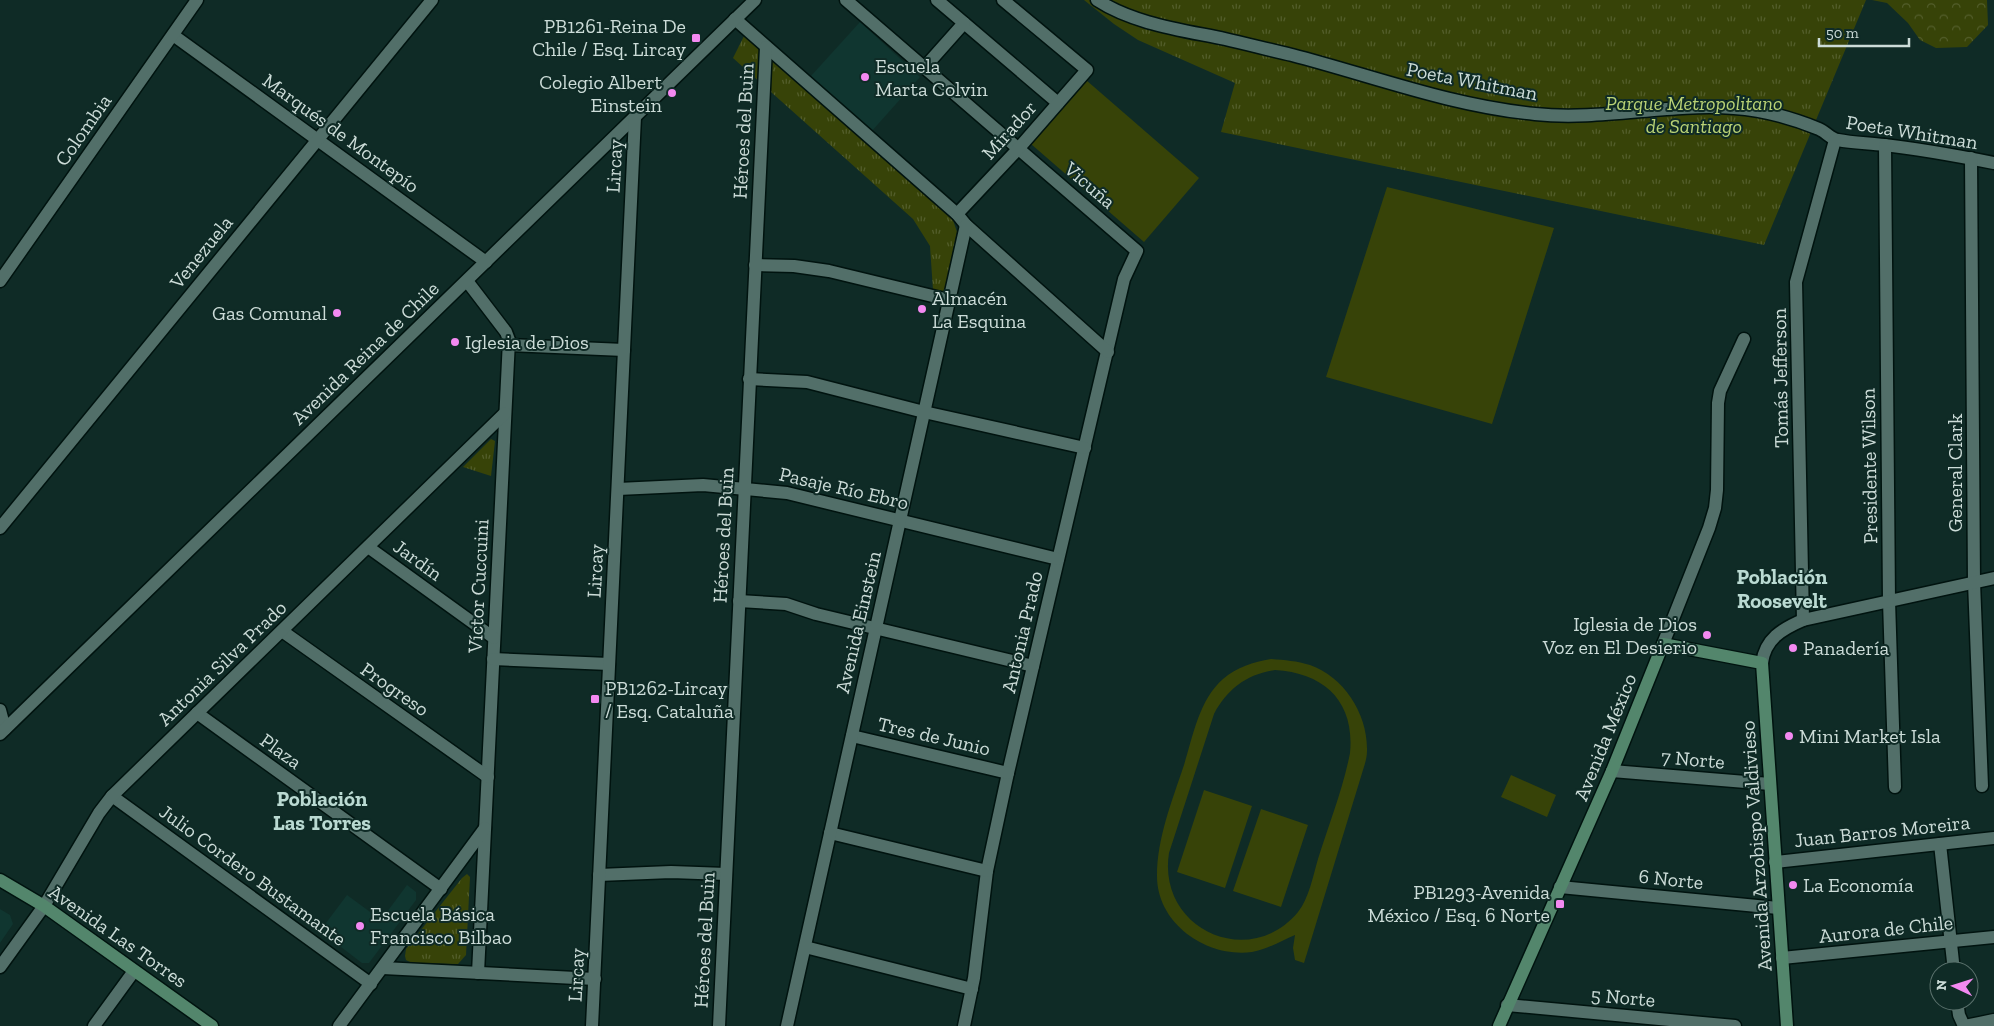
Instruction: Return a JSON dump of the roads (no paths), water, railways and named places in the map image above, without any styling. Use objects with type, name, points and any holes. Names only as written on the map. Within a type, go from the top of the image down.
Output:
[{"type":"street","name":"Colombia","points":[[0,281],[197,0]]},
{"type":"street","name":"Venezuela","points":[[0,528],[432,0]]},
{"type":"street","name":"Avenida Reina de Chile","points":[[2,731],[755,0]]},
{"type":"street","name":"Vicuña","points":[[846,0],[1137,250]]},
{"type":"street","points":[[937,0],[1058,103]]},
{"type":"street","name":"Mirador","points":[[957,214],[1019,148],[1087,70],[1004,0]]},
{"type":"street","name":"Poeta Whitman","points":[[1097,0],[1107,7],[1177,30],[1266,49],[1356,72],[1448,100],[1491,108],[1536,114],[1577,115],[1692,108],[1735,108],[1770,113],[1797,120],[1824,131],[1835,140],[1885,144],[1994,163]]},
{"type":"street","points":[[735,20],[957,214],[966,226],[1108,352]]},
{"type":"street","points":[[924,68],[964,23]]},
{"type":"street","name":"Marqués de Montepío","points":[[173,35],[486,262]]},
{"type":"street","name":"Héroes del Buin","points":[[719,1026],[766,47]]},
{"type":"street","name":"Lircay","points":[[592,1026],[635,117]]},
{"type":"street","name":"Tomás Jefferson","points":[[1803,620],[1796,282],[1835,140]]},
{"type":"street","name":"Presidente Wilson","points":[[1885,144],[1889,601],[1894,787]]},
{"type":"street","name":"General Clark","points":[[1971,158],[1974,582],[1982,786]]},
{"type":"street","name":"Avenida Einstein","points":[[787,1026],[966,226]]},
{"type":"street","name":"Antonia Prado","points":[[964,1026],[972,989],[987,871],[1008,773],[1124,279],[1137,250]]},
{"type":"street","points":[[755,265],[812,268],[949,300]]},
{"type":"street","points":[[467,280],[506,332],[509,345],[624,350]]},
{"type":"street","name":"Avenida México","points":[[1499,1026],[1612,771],[1709,528],[1715,508],[1717,490],[1718,402],[1720,391],[1744,339]]},
{"type":"street","name":"Víctor Cuccuini","points":[[478,973],[509,345]]},
{"type":"street","points":[[749,379],[806,382],[924,412],[1085,448]]},
{"type":"street","name":"Antonia Silva Prado","points":[[0,967],[44,906],[99,813],[112,796],[505,413]]},
{"type":"street","name":"Pasaje Río Ebro","points":[[618,488],[685,484],[787,493],[1058,558]]},
{"type":"street","name":"Jardín","points":[[368,547],[494,638]]},
{"type":"street","points":[[1662,644],[1762,663],[1765,651],[1772,638],[1784,629],[1803,620],[1994,578]]},
{"type":"street","points":[[739,601],[791,605],[816,614],[1033,666]]},
{"type":"street","name":"Progreso","points":[[282,631],[488,777]]},
{"type":"street","points":[[493,659],[609,664]]},
{"type":"street","name":"Avenida Arzobispo Valdivieso","points":[[1762,663],[1787,1026]]},
{"type":"street","points":[[0,710],[2,731]]},
{"type":"street","name":"Plaza","points":[[197,713],[441,889]]},
{"type":"street","name":"Tres de Junio","points":[[852,736],[1008,773]]},
{"type":"street","name":"7 Norte","points":[[1612,771],[1770,784]]},
{"type":"street","name":"Julio Cordero Bustamante","points":[[112,796],[371,984]]},
{"type":"street","points":[[339,1026],[485,828]]},
{"type":"street","points":[[830,833],[987,871]]},
{"type":"street","name":"Juan Barros Moreira","points":[[1775,862],[1994,838]]},
{"type":"street","points":[[1940,844],[1953,961]]},
{"type":"street","points":[[600,875],[671,872],[726,874]]},
{"type":"street","name":"Avenida Las Torres","points":[[0,880],[44,906],[212,1026]]},
{"type":"street","name":"6 Norte","points":[[1560,887],[1778,908]]},
{"type":"street","name":"Aurora de Chile","points":[[1782,958],[1994,937]]},
{"type":"street","points":[[805,947],[972,989]]},
{"type":"street","points":[[383,968],[595,979]]},
{"type":"street","points":[[94,1026],[134,970]]},
{"type":"street","name":"5 Norte","points":[[1508,1005],[1735,1026]]},
{"type":"street","points":[[1958,1011],[1964,1026],[1994,1020]]},
{"type":"place","name":"PB1261-Reina De Chile / Esq. Lircay","points":[[696,38]]},
{"type":"place","name":"Escuela Marta Colvin","points":[[865,77]]},
{"type":"place","name":"Colegio Albert Einstein","points":[[672,93]]},
{"type":"place","name":"Almacén La Esquina","points":[[922,309]]},
{"type":"place","name":"Gas Comunal","points":[[337,313]]},
{"type":"place","name":"Iglesia de Dios","points":[[455,342]]},
{"type":"place","name":"Iglesia de Dios Voz en El Desierio","points":[[1707,635]]},
{"type":"place","name":"Panadería","points":[[1793,648]]},
{"type":"place","name":"PB1262-Lircay / Esq. Cataluña","points":[[595,699]]},
{"type":"place","name":"Mini Market Isla","points":[[1789,736]]},
{"type":"place","name":"La Economía","points":[[1793,885]]},
{"type":"place","name":"PB1293-Avenida México / Esq. 6 Norte","points":[[1560,904]]},
{"type":"place","name":"Escuela Básica Francisco Bilbao","points":[[360,926]]},
{"type":"district","name":"Población Roosevelt","points":[[1782,589]]},
{"type":"district","name":"Población Las Torres","points":[[322,811]]},
{"type":"park label","name":"Parque Metropolitano de Santiago","points":[[1694,114]]}]
